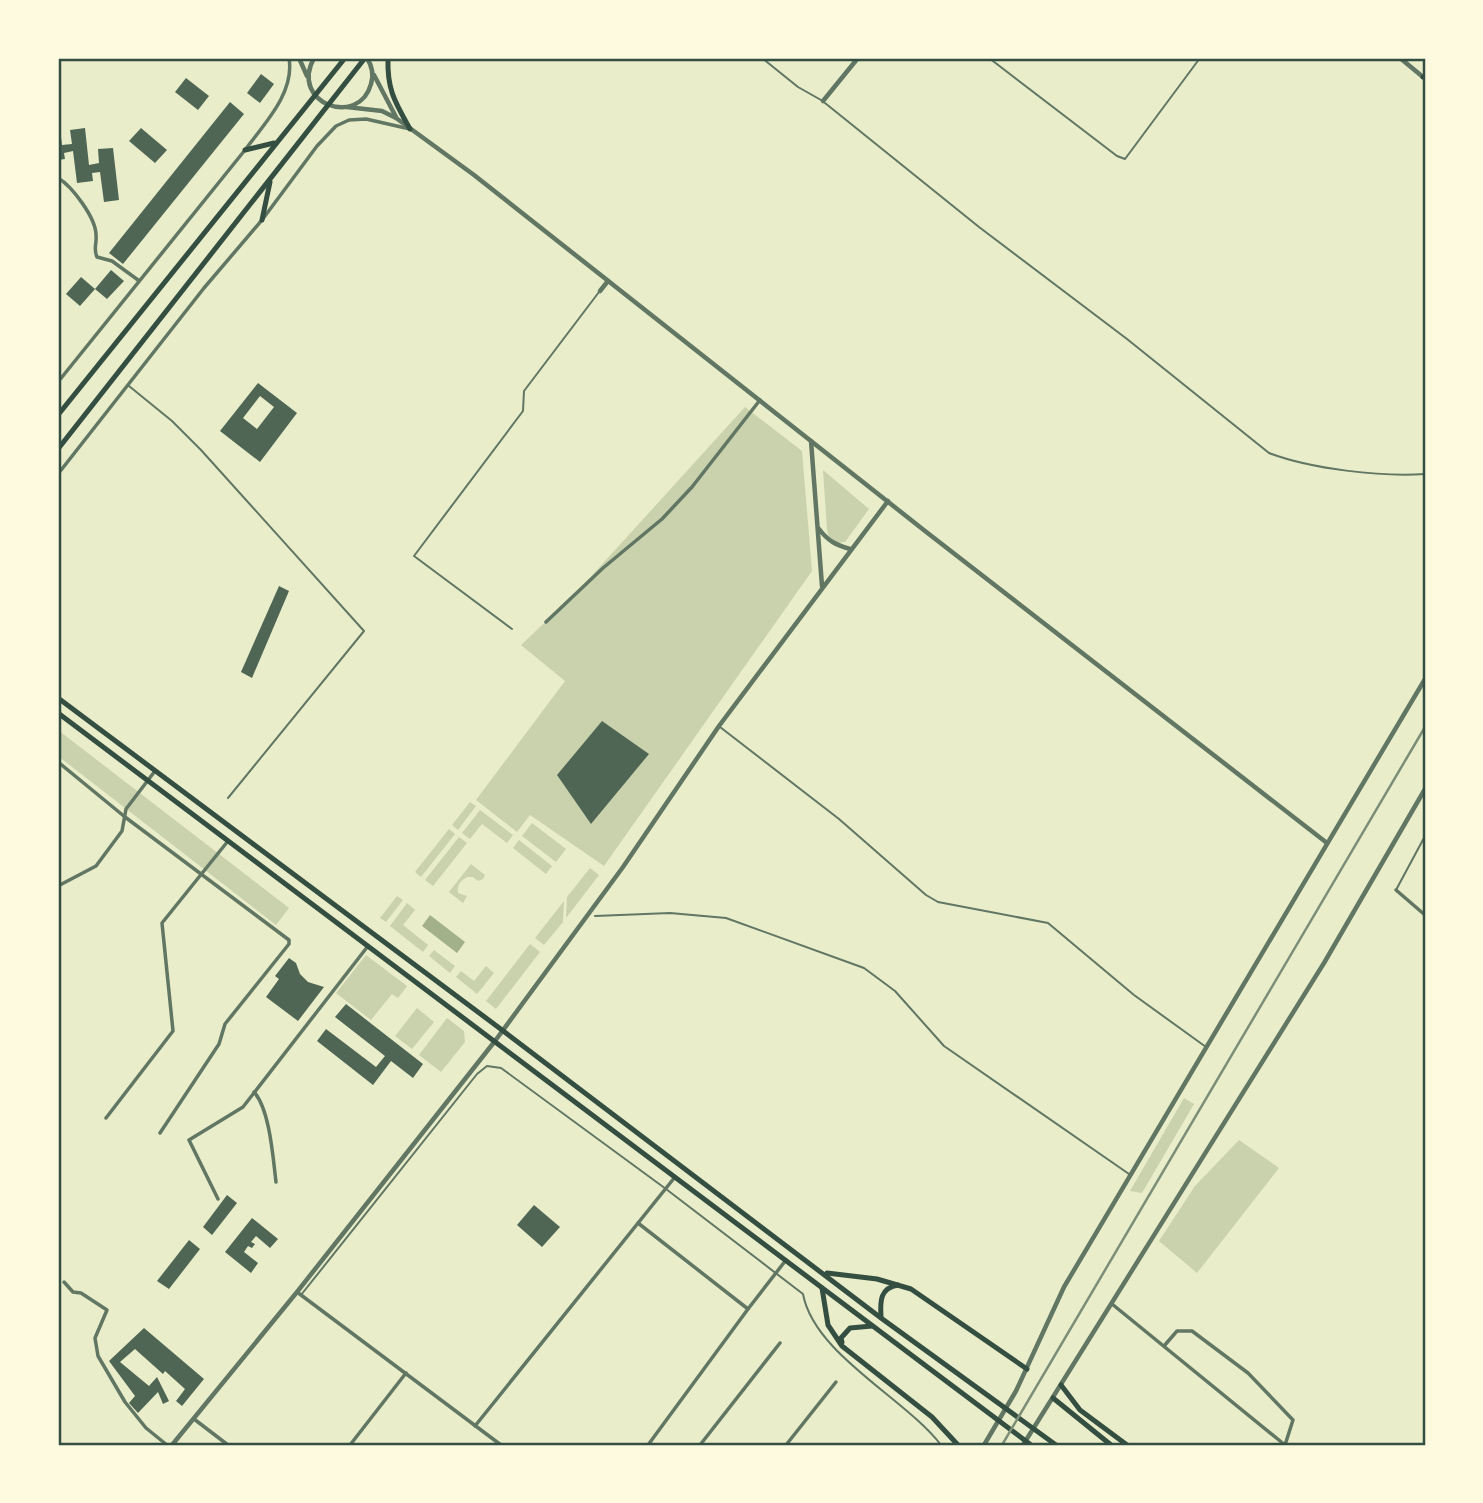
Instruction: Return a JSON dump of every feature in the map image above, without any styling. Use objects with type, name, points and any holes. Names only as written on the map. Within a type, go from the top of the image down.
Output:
[{"type":"main road","points":[[58,415],[345,58]]},
{"type":"main road","points":[[58,449],[366,58]]},
{"type":"main road","points":[[388,58],[389,87],[397,109],[410,129]]},
{"type":"main road","points":[[245,150],[274,143]]},
{"type":"main road","points":[[262,220],[270,180]]},
{"type":"main road","points":[[58,698],[881,1318],[1056,1445]]},
{"type":"main road","points":[[58,713],[1031,1445]]},
{"type":"main road","points":[[824,1273],[901,1284],[1027,1370]]},
{"type":"main road","points":[[881,1318],[881,1296],[886,1289],[901,1284]]},
{"type":"main road","points":[[822,1287],[828,1325],[842,1346],[932,1417],[958,1445]]},
{"type":"main road","points":[[842,1346],[841,1338],[850,1328],[873,1326]]},
{"type":"main road","points":[[1061,1385],[1080,1410],[1127,1445]]},
{"type":"main road","points":[[1053,1398],[1111,1445]]},
{"type":"street","points":[[58,382],[245,150],[287,87],[291,70],[289,58]]},
{"type":"street","points":[[299,58],[315,95],[328,105],[382,111],[396,118],[474,175],[1327,843]]},
{"type":"street","points":[[309,83],[314,58]]},
{"type":"street","points":[[366,58],[396,118]]},
{"type":"street","points":[[823,101],[858,58]]},
{"type":"street","points":[[1400,58],[1425,78]]},
{"type":"street","points":[[347,107],[363,98],[372,81],[372,72]]},
{"type":"street","points":[[58,474],[204,288],[262,220],[317,146],[336,126],[349,120],[366,119],[410,129]]},
{"type":"street","points":[[58,178],[80,199],[97,233],[94,249],[97,257],[112,261],[138,281]]},
{"type":"street","points":[[600,291],[608,281]]},
{"type":"street","points":[[546,622],[603,568],[662,519],[692,488],[760,400]]},
{"type":"street","points":[[811,441],[822,588]]},
{"type":"street","points":[[64,1282],[73,1292],[81,1293],[107,1310],[95,1338],[98,1356],[125,1402],[146,1428],[170,1445],[299,1294],[495,1041],[719,726],[888,501]]},
{"type":"street","points":[[819,528],[827,538],[850,549]]},
{"type":"street","points":[[984,1445],[1027,1370],[1064,1287],[1425,678]]},
{"type":"street","points":[[58,762],[125,817],[289,940],[289,944],[225,1024],[219,1044],[160,1133]]},
{"type":"street","points":[[58,886],[96,866],[122,831],[126,809],[155,771]]},
{"type":"street","points":[[1023,1445],[1324,963],[1425,789]]},
{"type":"street","points":[[106,1118],[173,1031],[162,923],[228,841]]},
{"type":"street","points":[[1396,890],[1425,915]]},
{"type":"street","points":[[587,915],[595,916]]},
{"type":"street","points":[[218,1199],[189,1140],[243,1107],[368,946]]},
{"type":"street","points":[[254,1092],[260,1099],[264,1115],[276,1182]]},
{"type":"street","points":[[475,1426],[675,1177]]},
{"type":"street","points":[[638,1223],[748,1309]]},
{"type":"street","points":[[648,1445],[786,1260]]},
{"type":"street","points":[[299,1294],[406,1373],[494,1443],[501,1445]]},
{"type":"street","points":[[1112,1304],[1285,1445],[1293,1420],[1248,1373],[1192,1331],[1177,1331],[1164,1346]]},
{"type":"street","points":[[700,1445],[780,1343]]},
{"type":"street","points":[[350,1445],[406,1373]]},
{"type":"street","points":[[786,1445],[836,1382]]},
{"type":"street","points":[[194,1419],[228,1445]]},
{"type":"lane","points":[[762,58],[798,87],[823,101],[979,227],[1127,338],[1269,453],[1288,460],[1384,475],[1425,474]]},
{"type":"lane","points":[[989,58],[1117,156],[1125,159],[1200,58]]},
{"type":"lane","points":[[512,629],[414,556],[523,411],[524,391],[600,291]]},
{"type":"lane","points":[[127,385],[172,421],[201,450],[364,631],[228,798]]},
{"type":"lane","points":[[719,726],[839,820],[926,895],[939,902],[1048,923],[1134,996],[1206,1047]]},
{"type":"lane","points":[[1396,890],[1425,836]]},
{"type":"lane","points":[[595,916],[670,913],[726,918],[864,968],[895,991],[944,1046],[1129,1174]]},
{"type":"lane","points":[[299,1294],[477,1074],[487,1066],[501,1068],[803,1294],[804,1304],[825,1339],[906,1410],[941,1445]]},
{"type":"shaded area","points":[[745,407],[802,451],[812,571],[604,866],[530,815],[517,832],[476,800],[565,681],[521,645],[576,593]]},
{"type":"shaded area","points":[[823,470],[869,509],[845,542],[838,543],[829,537]]},
{"type":"shaded area","points":[[58,730],[289,908],[276,925],[58,756]]},
{"type":"shaded area","points":[[470,802],[476,806],[458,830],[452,825]]},
{"type":"shaded area","points":[[480,810],[513,835],[507,843],[482,824],[470,839],[462,833]]},
{"type":"shaded area","points":[[532,823],[566,849],[556,862],[522,836]]},
{"type":"shaded area","points":[[449,829],[455,834],[421,877],[415,872]]},
{"type":"shaded area","points":[[459,837],[467,843],[433,886],[425,880]]},
{"type":"shaded area","points":[[519,840],[552,866],[546,874],[513,848]]},
{"type":"shaded area","points":[[471,864],[485,875],[478,881],[467,877],[461,882],[458,893],[467,896],[463,903],[449,892]]},
{"type":"shaded area","points":[[590,868],[599,875],[566,918],[567,897]]},
{"type":"shaded area","points":[[397,896],[403,900],[386,922],[380,918]]},
{"type":"shaded area","points":[[564,901],[563,922],[544,945],[535,938]]},
{"type":"shaded area","points":[[407,903],[415,910],[403,925],[428,945],[423,952],[390,926]]},
{"type":"shaded area","points":[[430,915],[465,942],[457,953],[422,926]]},
{"type":"shaded area","points":[[530,944],[540,952],[496,1009],[486,1001]]},
{"type":"shaded area","points":[[434,950],[455,966],[450,973],[429,956]]},
{"type":"shaded area","points":[[366,955],[407,986],[398,998],[392,994],[371,1020],[336,993]]},
{"type":"shaded area","points":[[486,966],[494,973],[477,994],[456,977],[461,971],[474,981]]},
{"type":"shaded area","points":[[417,1008],[434,1022],[412,1049],[395,1036]]},
{"type":"shaded area","points":[[447,1018],[464,1031],[465,1042],[441,1072],[419,1055]]},
{"type":"shaded area","points":[[1184,1098],[1194,1104],[1142,1193],[1130,1191]]},
{"type":"shaded area","points":[[1239,1140],[1279,1168],[1197,1273],[1159,1241],[1195,1186]]},
{"type":"building","points":[[261,74],[274,84],[260,103],[247,93]]},
{"type":"building","points":[[186,78],[209,96],[198,110],[175,92]]},
{"type":"building","points":[[230,102],[244,114],[123,264],[109,253]]},
{"type":"building","points":[[59,121],[62,145],[72,144],[70,130],[85,128],[89,165],[99,163],[98,149],[113,148],[119,200],[104,202],[100,172],[92,173],[93,181],[77,183],[73,151],[64,153],[65,159],[58,160]]},
{"type":"building","points":[[141,128],[167,150],[155,163],[129,141]]},
{"type":"building","points":[[111,270],[124,281],[107,299],[95,289]]},
{"type":"building","points":[[81,277],[95,289],[80,306],[66,294]]},
{"type":"building","points":[[258,383],[297,413],[260,462],[220,431]],"holes":[[[260,396],[274,407],[257,429],[243,418]]]},
{"type":"building","points":[[279,586],[289,591],[252,678],[241,672]]},
{"type":"building","points":[[602,721],[649,754],[591,824],[557,775]]},
{"type":"building","points":[[289,958],[296,963],[300,974],[308,982],[324,987],[298,1021],[266,997],[279,979],[275,976]]},
{"type":"building","points":[[346,1004],[423,1064],[413,1078],[391,1061],[373,1085],[317,1041],[326,1029],[376,1067],[385,1056],[335,1017]]},
{"type":"building","points":[[227,1195],[237,1203],[212,1235],[203,1227]]},
{"type":"building","points":[[534,1205],[560,1227],[542,1247],[517,1225]]},
{"type":"building","points":[[252,1218],[278,1239],[270,1248],[256,1236],[251,1242],[255,1244],[252,1248],[248,1246],[244,1252],[258,1263],[251,1273],[225,1252]]},
{"type":"building","points":[[189,1240],[200,1249],[169,1289],[157,1281]]},
{"type":"building","points":[[144,1328],[204,1379],[182,1406],[176,1401],[185,1389],[135,1349],[120,1362],[149,1386],[157,1377],[169,1401],[163,1404],[158,1392],[138,1413],[129,1403],[135,1396],[109,1361]]},
{"type":"railway","points":[[1002,1445],[1425,727]]}]
